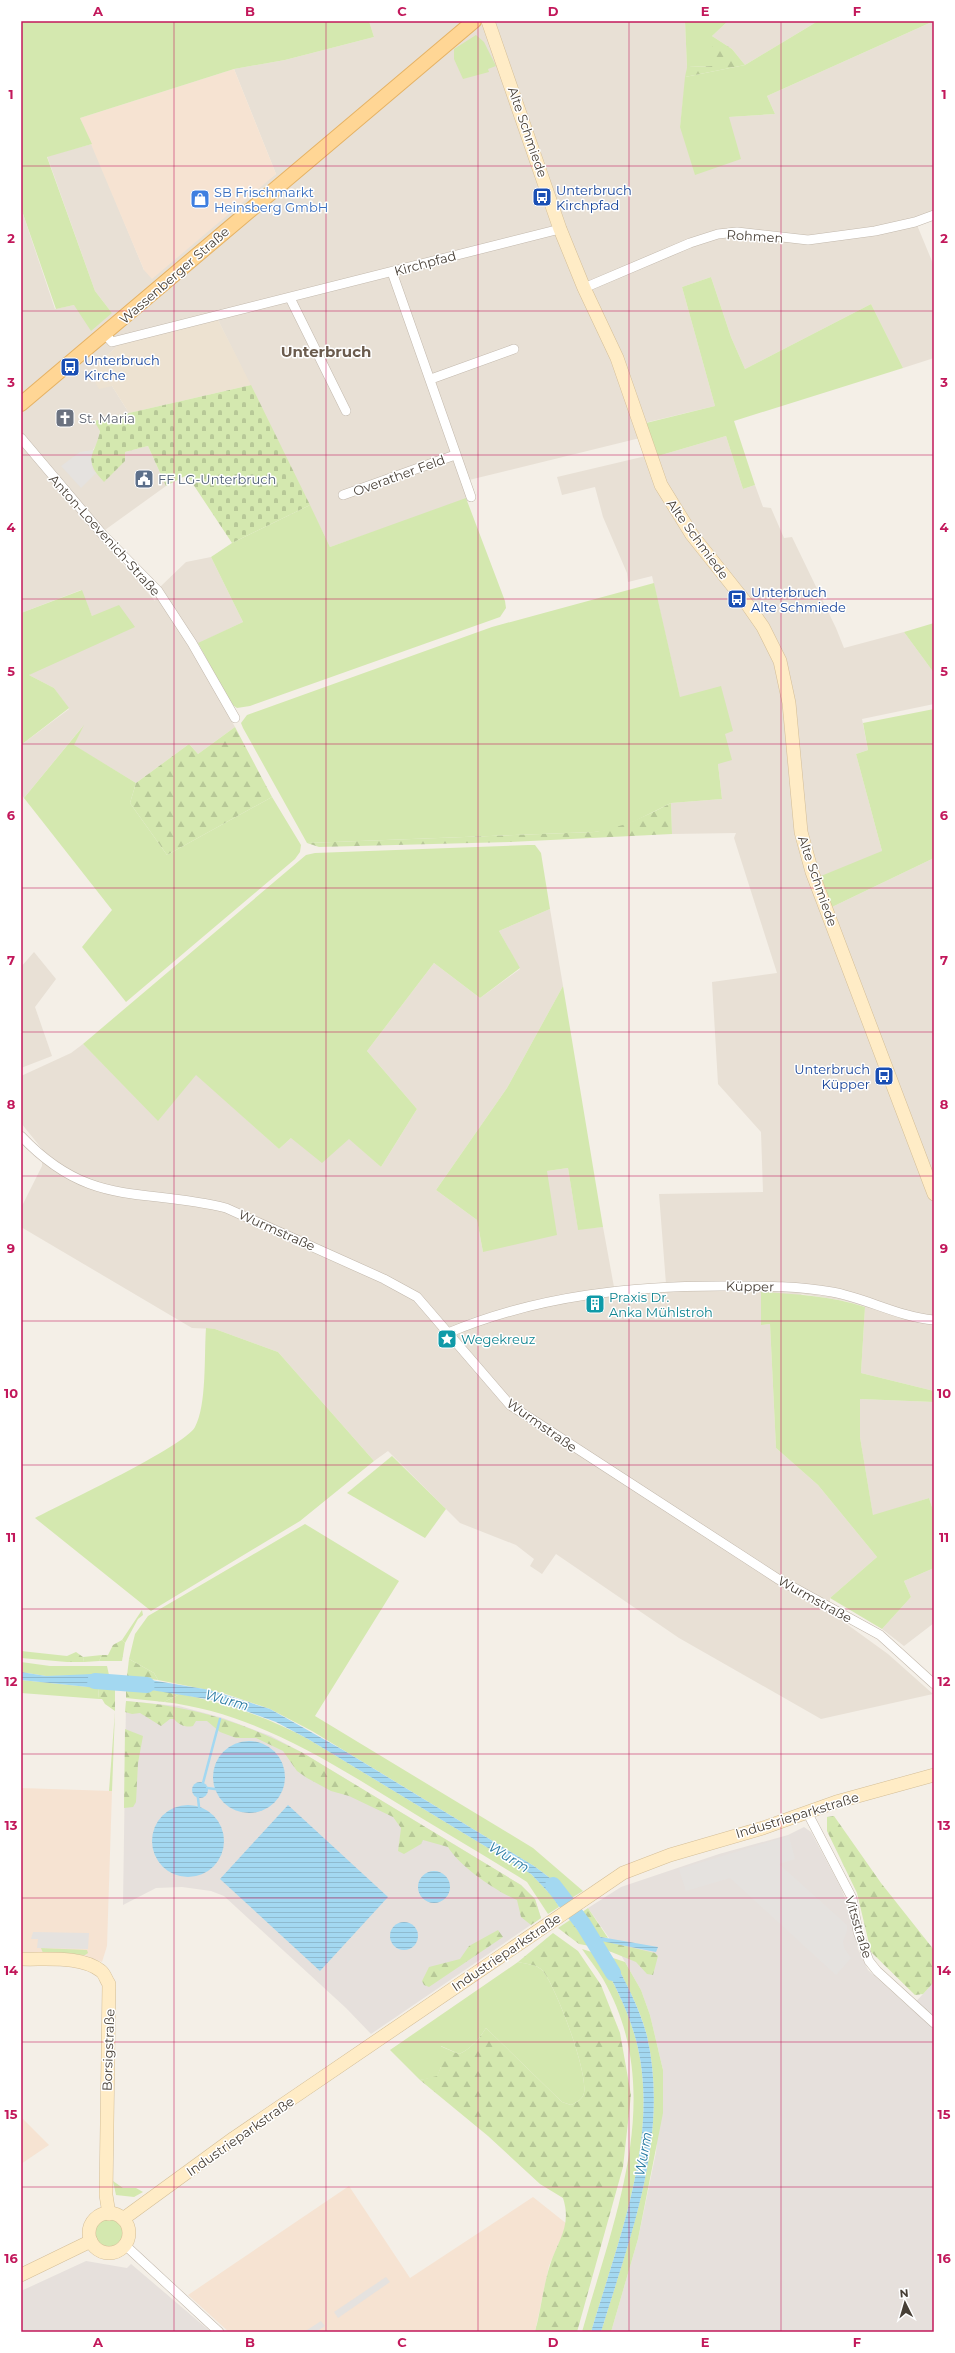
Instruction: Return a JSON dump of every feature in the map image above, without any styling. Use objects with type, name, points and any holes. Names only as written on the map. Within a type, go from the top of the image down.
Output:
[{"type":"main road","name":"Wassenberger Straße","points":[[21,404],[474,21]]},
{"type":"street","name":"Alte Schmiede","points":[[488,21],[560,229],[584,288],[617,358],[661,485],[692,534],[751,610],[780,661],[789,703],[801,832],[812,872],[934,1194]]},
{"type":"street","name":"Rohmen","points":[[584,288],[718,234],[737,232],[808,240],[875,231],[915,222],[934,215]]},
{"type":"street","name":"Kirchpfad","points":[[105,334],[112,342],[560,229]]},
{"type":"street","name":"Overather Feld","points":[[392,272],[431,379],[455,454],[471,497]]},
{"type":"street","points":[[290,298],[346,411]]},
{"type":"street","points":[[431,379],[514,349]]},
{"type":"street","name":"Anton-Loevenich-Straße","points":[[21,438],[103,535],[158,591],[192,643],[235,718]]},
{"type":"street","name":"Overather Feld","points":[[343,495],[455,454]]},
{"type":"street","name":"Wurmstraße","points":[[21,1136],[38,1153],[55,1166],[88,1185],[131,1195],[204,1202],[226,1208],[384,1279],[417,1297],[510,1405],[778,1579],[880,1635],[934,1684]]},
{"type":"street","name":"Küpper","points":[[448,1333],[521,1307],[616,1291],[690,1285],[779,1286],[832,1292],[934,1320]]},
{"type":"street","name":"Industrieparkstraße","points":[[123,2219],[234,2138],[616,1877],[641,1865],[836,1802],[934,1776]]},
{"type":"street","name":"Vitsstraße","points":[[807,1812],[852,1898],[858,1932],[869,1961],[877,1971],[934,2023]]},
{"type":"street","name":"Borsigstraße","points":[[21,1960],[72,1961],[90,1965],[100,1971],[109,1984],[106,2195],[109,2214]]},
{"type":"street","points":[[109,2214],[123,2219],[129,2235],[125,2245],[114,2253],[107,2253],[95,2247],[89,2235],[92,2222],[97,2218],[109,2214]]},
{"type":"street","points":[[21,2275],[91,2241]]},
{"type":"street","points":[[125,2245],[219,2332]]},
{"type":"shaded area","points":[[369,21],[685,21],[687,67],[680,127],[729,117],[775,114],[767,96],[934,21],[934,220],[917,225],[934,266],[934,358],[903,368],[871,304],[745,369],[731,337],[711,277],[682,287],[715,406],[636,425],[640,438],[469,480],[474,497],[330,547],[218,320],[120,344],[89,371],[112,386],[129,413],[94,421],[100,430],[98,442],[93,450],[125,452],[148,446],[166,486],[98,535],[155,601],[160,587],[186,562],[211,557],[243,622],[191,647],[235,727],[198,754],[189,744],[136,783],[73,745],[83,726],[24,798],[21,794],[21,745],[69,709],[54,688],[29,675],[92,616],[81,590],[21,613],[21,208],[55,309],[74,305],[112,313],[95,291],[47,156],[92,144],[144,270],[276,174],[234,69],[285,60],[374,37]]},
{"type":"shaded area","points":[[728,21],[818,21],[745,65],[732,49],[712,36]]},
{"type":"shaded area","points":[[234,69],[276,174],[152,279],[144,270],[80,118]]},
{"type":"shaded area","points":[[218,320],[251,385],[129,413],[112,386],[99,389],[89,371],[120,344]]},
{"type":"shaded area","points":[[726,436],[743,489],[755,485],[763,507],[771,508],[784,538],[792,537],[836,628],[844,648],[904,632],[934,673],[934,704],[862,719],[868,750],[856,754],[882,851],[832,907],[934,858],[934,1391],[861,1373],[865,1307],[845,1301],[802,1294],[761,1325],[770,1324],[776,1448],[818,1485],[877,1557],[830,1598],[830,1612],[888,1654],[933,1694],[821,1719],[679,1638],[556,1554],[542,1574],[530,1566],[534,1559],[516,1545],[460,1523],[388,1451],[374,1461],[278,1352],[215,1329],[192,1328],[21,1227],[21,1208],[42,1166],[42,1149],[21,1123],[21,1076],[71,1053],[83,1044],[158,1120],[196,1074],[279,1149],[291,1138],[349,1138],[381,1167],[417,1109],[367,1051],[434,963],[480,998],[520,969],[499,931],[550,909],[563,986],[507,1088],[436,1190],[477,1220],[483,1252],[547,1171],[568,1168],[578,1229],[603,1227],[614,1287],[666,1284],[659,1194],[763,1192],[761,1132],[718,1084],[712,982],[777,973],[734,838],[736,833],[672,834],[671,803],[722,799],[718,764],[725,734],[721,687],[680,698],[652,576],[628,582],[627,573],[603,517],[595,487],[562,495],[557,477],[646,456],[658,456]]},
{"type":"shaded area","points":[[93,450],[91,459],[93,470],[96,473],[81,488],[61,466],[80,452]]},
{"type":"shaded area","points":[[34,952],[56,979],[35,1007],[52,1056],[21,1068],[21,967]]},
{"type":"shaded area","points":[[860,1399],[934,1402],[934,1513],[929,1498],[873,1516],[860,1437]]},
{"type":"shaded area","points":[[934,1568],[934,1623],[904,1646],[882,1629],[911,1597],[904,1581]]},
{"type":"shaded area","points":[[126,1701],[179,1706],[223,1718],[271,1736],[303,1753],[521,1885],[535,1899],[541,1918],[371,2034],[346,2008],[224,1896],[211,1891],[182,1887],[156,1888],[123,1905]]},
{"type":"shaded area","points":[[21,1788],[112,1791],[107,1946],[102,1962],[82,1954],[21,1952]]},
{"type":"shaded area","points":[[804,1827],[811,1832],[841,1888],[849,1908],[858,1949],[868,1970],[910,2008],[934,1982],[934,2332],[611,2332],[638,2239],[656,2152],[663,2070],[650,2015],[641,1990],[621,1955],[588,1908],[621,1887],[719,1854],[788,1835]]},
{"type":"shaded area","points":[[789,1836],[795,1859],[779,1864],[847,1925],[847,1931],[843,1941],[844,1948],[851,1958],[836,1975],[730,1878],[686,1891],[679,1869]]},
{"type":"shaded area","points":[[33,1932],[89,1933],[88,1949],[37,1948],[38,1939],[31,1939]]},
{"type":"shaded area","points":[[21,2117],[49,2145],[21,2164]]},
{"type":"shaded area","points":[[349,2186],[410,2278],[533,2197],[567,2224],[549,2266],[535,2332],[229,2332],[188,2295]]},
{"type":"shaded area","points":[[86,2261],[127,2268],[131,2264],[211,2332],[21,2332],[21,2291]]},
{"type":"shaded area","points":[[386,2277],[390,2282],[338,2318],[334,2312]]},
{"type":"shaded area","points":[[321,2321],[325,2326],[316,2332],[304,2332]]},
{"type":"green space","points":[[21,21],[369,21],[374,37],[285,60],[234,69],[80,118],[92,144],[47,157],[95,291],[112,313],[91,331],[74,305],[56,309],[21,208]]},
{"type":"green space","points":[[685,21],[728,21],[712,36],[712,66],[687,67]]},
{"type":"green space","points":[[818,21],[934,21],[767,96],[775,114],[729,117],[741,159],[695,175],[680,127],[685,77],[745,65]]},
{"type":"green space","points":[[476,35],[484,42],[496,66],[488,69],[489,72],[463,79],[454,59],[454,49]]},
{"type":"green space","points":[[712,36],[732,49],[745,65],[685,77],[687,67],[712,66]]},
{"type":"green space","points":[[711,277],[731,337],[745,369],[871,304],[903,368],[734,421],[755,485],[743,489],[726,436],[658,456],[646,423],[715,406],[682,287]]},
{"type":"green space","points":[[251,385],[310,505],[232,543],[187,475],[166,486],[148,446],[125,452],[125,461],[104,482],[93,467],[91,462],[100,431],[94,421]]},
{"type":"green space","points":[[466,498],[505,601],[506,608],[500,617],[250,706],[237,708],[231,704],[198,643],[243,622],[211,557],[232,543],[310,505],[330,547]]},
{"type":"green space","points":[[654,583],[680,697],[721,686],[733,731],[725,734],[732,760],[718,764],[722,799],[671,803],[635,821],[611,830],[594,832],[307,843],[241,723],[247,715],[492,627]]},
{"type":"green space","points":[[82,590],[92,616],[119,605],[135,627],[29,675],[54,688],[69,708],[21,745],[21,613]]},
{"type":"green space","points":[[934,623],[934,673],[904,632]]},
{"type":"green space","points":[[934,709],[934,858],[832,907],[821,876],[882,851],[856,754],[868,750],[863,723]]},
{"type":"green space","points":[[84,725],[74,745],[136,783],[130,803],[167,855],[272,797],[301,845],[300,852],[295,859],[126,1002],[82,947],[112,910],[24,798]]},
{"type":"green space","points":[[235,727],[272,797],[167,855],[130,803],[136,783],[189,744],[198,754]]},
{"type":"green space","points":[[671,803],[672,834],[510,842],[319,847],[307,843],[594,832],[614,828],[643,817]]},
{"type":"green space","points":[[535,845],[541,853],[550,909],[499,931],[520,968],[480,998],[434,963],[367,1051],[417,1109],[381,1167],[349,1139],[322,1163],[291,1138],[279,1149],[196,1075],[158,1121],[83,1044],[306,855],[315,853]]},
{"type":"green space","points":[[563,986],[603,1227],[578,1230],[568,1168],[547,1171],[557,1235],[483,1252],[477,1220],[436,1190],[507,1088]]},
{"type":"green space","points":[[761,1292],[826,1298],[865,1307],[861,1373],[934,1391],[934,1402],[860,1399],[860,1437],[873,1515],[929,1498],[934,1513],[934,1568],[904,1581],[911,1597],[882,1629],[830,1598],[877,1557],[818,1485],[776,1448],[770,1324],[761,1325]]},
{"type":"green space","points":[[206,1328],[215,1329],[278,1352],[374,1461],[300,1521],[151,1611],[35,1518],[95,1488],[170,1447],[186,1436],[195,1427],[202,1406]]},
{"type":"green space","points":[[392,1456],[446,1509],[425,1538],[347,1493]]},
{"type":"green space","points":[[305,1524],[399,1581],[315,1716],[533,1848],[583,1891],[570,1899],[558,1884],[534,1866],[312,1731],[270,1709],[223,1693],[158,1680],[154,1673],[129,1659],[135,1634],[148,1616]]},
{"type":"green space","points":[[142,1610],[143,1615],[138,1619],[125,1643],[122,1640]]},
{"type":"green space","points":[[122,1640],[125,1643],[122,1661],[99,1661],[102,1655],[108,1655],[113,1645]]},
{"type":"green space","points":[[21,1651],[67,1656],[67,1662],[21,1658]]},
{"type":"green space","points":[[76,1652],[83,1657],[84,1662],[67,1662],[67,1656]]},
{"type":"green space","points":[[102,1655],[99,1661],[84,1662],[83,1657]]},
{"type":"green space","points":[[129,1659],[154,1673],[158,1680],[127,1676]]},
{"type":"green space","points":[[21,1662],[50,1666],[107,1666],[109,1675],[46,1676],[21,1672]]},
{"type":"green space","points":[[21,1680],[98,1688],[99,1699],[21,1693]]},
{"type":"green space","points":[[115,1686],[115,1711],[105,1704],[102,1699],[99,1699],[98,1688],[107,1689]]},
{"type":"green space","points":[[126,1686],[180,1694],[164,1702],[126,1698]]},
{"type":"green space","points":[[180,1694],[230,1706],[262,1717],[308,1739],[531,1874],[553,1897],[559,1907],[548,1914],[527,1882],[370,1786],[286,1739],[257,1726],[227,1716],[196,1707],[164,1702]]},
{"type":"green space","points":[[126,1701],[150,1703],[196,1711],[217,1717],[259,1732],[303,1753],[521,1885],[535,1899],[541,1918],[531,1925],[521,1917],[517,1900],[499,1891],[479,1878],[453,1854],[448,1847],[423,1840],[421,1844],[404,1854],[398,1851],[401,1828],[393,1817],[349,1796],[331,1791],[307,1778],[297,1771],[283,1751],[256,1738],[236,1738],[220,1732],[207,1721],[196,1721],[193,1726],[188,1727],[178,1723],[174,1719],[170,1719],[161,1726],[140,1713],[132,1714],[125,1712]]},
{"type":"green space","points":[[115,1711],[112,1791],[109,1791]]},
{"type":"green space","points":[[125,1729],[143,1736],[138,1763],[136,1802],[133,1807],[124,1808]]},
{"type":"green space","points":[[834,1816],[881,1883],[934,1950],[934,1982],[923,1994],[915,1995],[871,1952],[857,1893],[827,1831],[827,1817]]},
{"type":"green space","points":[[588,1908],[608,1938],[595,1936],[581,1913]]},
{"type":"green space","points":[[570,1920],[590,1946],[579,1944],[558,1928]]},
{"type":"green space","points":[[498,1930],[503,1937],[429,1987],[424,1985],[422,1981],[429,1967],[460,1959],[469,1946]]},
{"type":"green space","points":[[553,1933],[578,1951],[601,1985],[620,2033],[631,2095],[623,2167],[577,2332],[535,2332],[548,2273],[565,2225],[566,2217],[563,2198],[540,2184],[488,2136],[420,2080],[437,2076],[441,2067],[440,2046],[459,2054],[474,2043],[486,2028],[562,2102],[571,2105],[581,2099],[584,2093],[584,2082],[581,2068],[570,2031],[556,1995],[541,1969],[518,1962]]},
{"type":"green space","points":[[600,1940],[655,1953],[658,1956],[653,1975],[647,1974],[636,1962],[604,1949]]},
{"type":"green space","points":[[41,1948],[87,1950],[88,1953],[85,1955],[43,1953]]},
{"type":"green space","points":[[582,1949],[598,1954],[615,1985],[629,2018],[636,2040],[642,2076],[643,2113],[640,2150],[633,2188],[624,2225],[591,2332],[582,2332],[620,2200],[629,2155],[633,2110],[632,2066],[622,2022],[603,1979]]},
{"type":"green space","points":[[613,1958],[625,1962],[641,1990],[650,2015],[663,2070],[663,2113],[638,2239],[611,2332],[601,2332],[624,2259],[644,2186],[654,2111],[653,2074],[647,2036],[637,2006]]},
{"type":"green space","points":[[518,1962],[541,1969],[556,1995],[570,2031],[584,2082],[584,2093],[581,2099],[577,2102],[571,2105],[562,2102],[486,2028],[474,2043],[459,2054],[441,2046],[441,2067],[437,2077],[420,2080],[390,2050]]},
{"type":"green space","points":[[113,2181],[123,2188],[136,2188],[143,2192],[134,2197],[116,2195]]},
{"type":"green space","points":[[109,2219],[119,2223],[123,2233],[119,2243],[109,2247],[99,2243],[95,2233],[99,2223]]},
{"type":"water","points":[[21,1672],[46,1676],[93,1674],[117,1676],[115,1686],[107,1689],[21,1680]]},
{"type":"water","points":[[127,1676],[210,1690],[270,1709],[343,1750],[534,1866],[558,1884],[570,1899],[559,1907],[553,1897],[531,1874],[308,1739],[276,1722],[219,1701],[126,1686]]},
{"type":"water","points":[[249,1741],[269,1747],[279,1757],[285,1777],[279,1797],[269,1807],[249,1813],[229,1807],[219,1797],[213,1777],[219,1757],[229,1747]]},
{"type":"water","points":[[200,1782],[207,1787],[208,1790],[203,1797],[200,1798],[193,1793],[192,1790],[197,1783]]},
{"type":"water","points":[[188,1805],[208,1811],[218,1821],[224,1841],[218,1861],[208,1871],[188,1877],[168,1871],[158,1861],[152,1841],[158,1821],[168,1811]]},
{"type":"water","points":[[288,1805],[388,1897],[320,1971],[220,1879]]},
{"type":"water","points":[[434,1871],[443,1874],[447,1878],[450,1887],[447,1896],[443,1900],[434,1903],[425,1900],[421,1896],[418,1887],[421,1878],[425,1874]]},
{"type":"water","points":[[581,1912],[595,1936],[658,1947],[656,1952],[601,1941],[604,1949],[590,1946],[570,1920]]},
{"type":"water","points":[[404,1922],[414,1926],[418,1936],[414,1946],[404,1950],[394,1946],[390,1936],[394,1926]]},
{"type":"water","points":[[598,1954],[613,1958],[641,2016],[647,2036],[653,2074],[654,2112],[644,2186],[624,2260],[601,2332],[591,2332],[624,2225],[633,2188],[640,2150],[643,2113],[642,2076],[636,2040],[620,1996]]},
{"type":"waterway","name":"Wurm","points":[[95,1681],[147,1685]]},
{"type":"waterway","points":[[203,1783],[220,1719]]},
{"type":"waterway","points":[[207,1788],[215,1789]]},
{"type":"waterway","points":[[198,1798],[199,1807]]},
{"type":"waterway","name":"Wurm","points":[[553,1885],[583,1924],[613,1973]]},
{"type":"place","name":"Unterbruch Kirchpfad","points":[[542,197]]},
{"type":"place","name":"SB Frischmarkt Heinsberg GmbH","points":[[200,199]]},
{"type":"place","name":"Unterbruch Kirche","points":[[70,367]]},
{"type":"place","name":"St. Maria","points":[[65,418]]},
{"type":"place","name":"FF LG-Unterbruch","points":[[144,479]]},
{"type":"place","name":"Unterbruch Alte Schmiede","points":[[737,599]]},
{"type":"place","name":"Unterbruch Küpper","points":[[884,1076]]},
{"type":"place","name":"Praxis Dr. Anka Mühlstroh","points":[[595,1304]]},
{"type":"place","name":"Wegekreuz","points":[[447,1339]]},
{"type":"district","name":"Unterbruch","points":[[326,351]]}]
